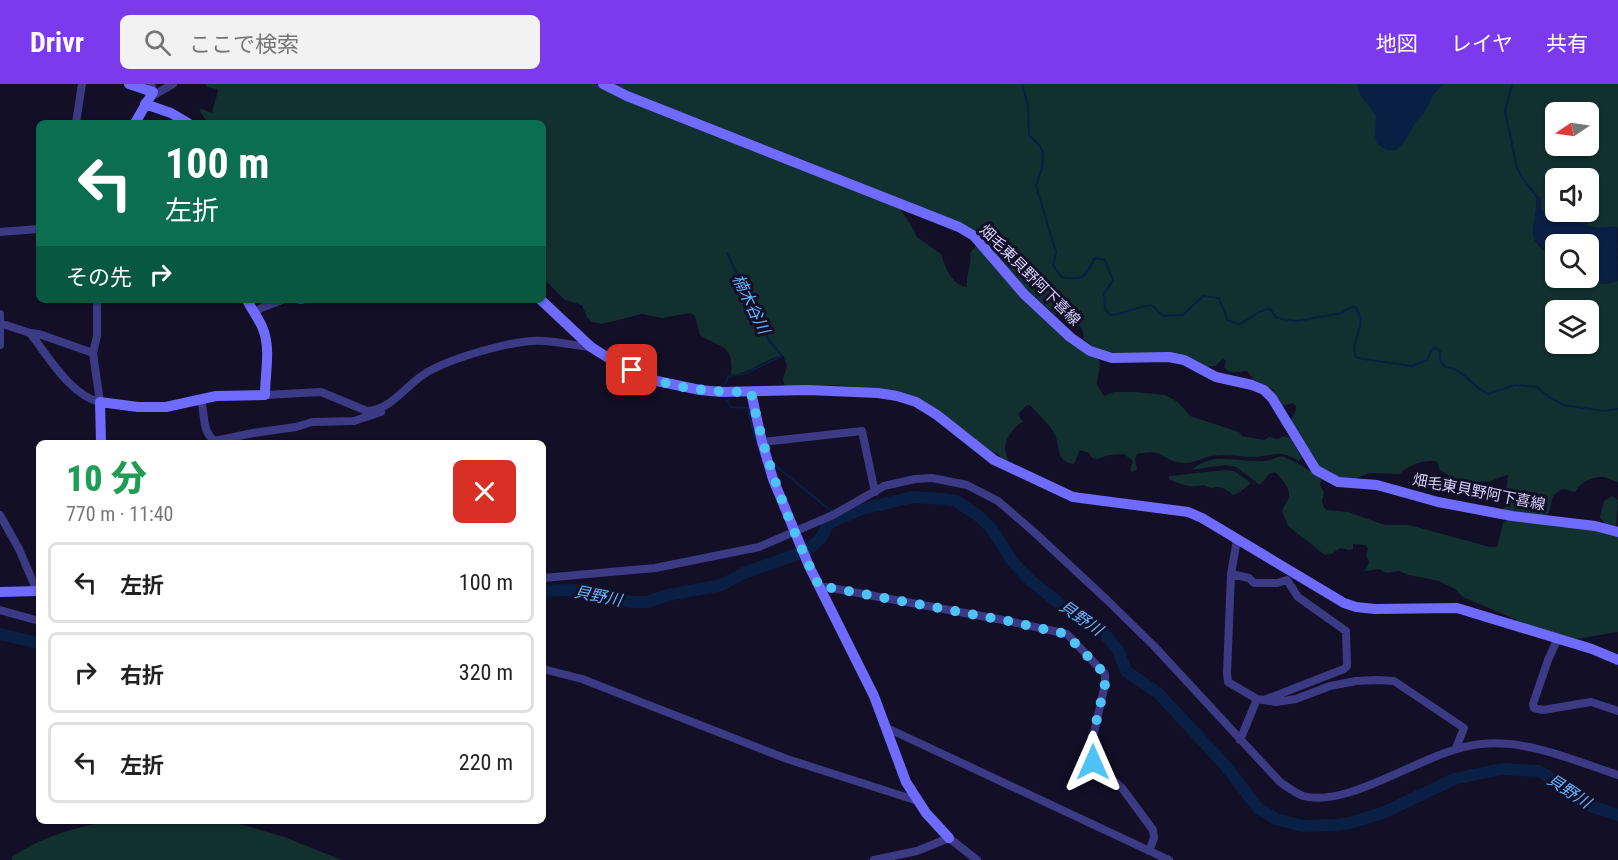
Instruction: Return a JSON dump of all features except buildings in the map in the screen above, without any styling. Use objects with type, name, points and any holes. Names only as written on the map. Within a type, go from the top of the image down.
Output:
[{"type":"street","points":[[76,120],[82,84]]},
{"type":"street","points":[[129,84],[152,88]]},
{"type":"street","points":[[152,88],[154,95],[173,84]]},
{"type":"street","name":"畑毛東貝野阿下喜線","points":[[603,84],[627,96],[959,227],[974,236],[1023,294],[1070,337],[1090,351],[1112,357],[1169,357],[1184,360],[1216,376],[1264,390],[1272,398],[1317,470],[1338,482],[1377,485],[1438,502],[1512,516],[1595,526],[1618,532]]},
{"type":"street","points":[[136,120],[152,88]]},
{"type":"street","points":[[152,88],[145,104],[171,113],[183,120]]},
{"type":"street","points":[[0,232],[36,229]]},
{"type":"street","points":[[97,303],[97,336],[93,352],[100,402],[101,440]]},
{"type":"street","points":[[249,303],[262,327],[265,340],[267,356],[265,395]]},
{"type":"street","points":[[254,313],[274,303]]},
{"type":"street","points":[[544,303],[591,347],[610,359],[657,381],[700,390],[751,392],[808,390],[897,396],[916,402],[937,415],[993,460],[1059,492],[1073,497],[1188,512],[1202,518],[1329,596],[1356,607],[1457,608],[1558,638],[1618,660]]},
{"type":"street","points":[[0,345],[0,320],[30,333],[93,352]]},
{"type":"street","points":[[30,333],[68,382],[83,395],[100,402],[138,408],[174,406],[216,396],[321,392],[367,411],[381,410],[430,370],[507,344],[545,340],[591,347]]},
{"type":"street","points":[[751,392],[773,479],[809,566],[874,696],[906,782],[918,801],[949,838],[977,860]]},
{"type":"street","points":[[201,400],[206,430],[214,440]]},
{"type":"street","points":[[220,440],[296,428],[312,422],[354,421],[380,413],[386,406]]},
{"type":"street","points":[[762,442],[862,431],[875,492]]},
{"type":"street","points":[[546,578],[666,566],[759,547],[836,513],[884,486],[915,479],[932,478],[967,485],[998,501],[1034,532],[1154,646],[1280,782],[1293,791],[1311,797],[1328,797],[1347,793],[1456,748],[1482,743],[1530,748],[1618,775]]},
{"type":"street","points":[[0,515],[36,585]]},
{"type":"street","points":[[1237,540],[1231,574],[1228,682],[1260,700],[1276,702],[1296,699],[1330,686],[1356,681],[1394,681],[1464,728],[1456,748]]},
{"type":"street","points":[[1231,574],[1249,578],[1254,583],[1277,583],[1287,580],[1298,597],[1346,631],[1347,666],[1260,700],[1240,740]]},
{"type":"street","points":[[820,588],[826,587],[1008,621],[1066,634],[1105,674],[1105,684],[1090,751],[1093,762],[1122,788],[1153,830],[1154,838],[1149,851]]},
{"type":"street","points":[[0,592],[36,591]]},
{"type":"street","points":[[0,610],[36,620]]},
{"type":"street","points":[[1558,638],[1548,660],[1533,704],[1534,708],[1543,710],[1591,702],[1618,711]]},
{"type":"street","points":[[546,669],[582,679],[787,759],[918,801]]},
{"type":"street","points":[[887,728],[1165,859]]},
{"type":"street","points":[[874,860],[927,848],[949,838]]},
{"type":"green space","points":[[206,84],[596,84],[612,94],[897,205],[917,237],[941,254],[953,280],[962,286],[967,287],[970,253],[976,246],[1098,358],[1100,363],[1097,385],[1104,396],[1114,392],[1165,395],[1178,402],[1190,416],[1239,432],[1242,436],[1264,440],[1269,437],[1278,439],[1283,436],[1291,439],[1302,458],[1299,461],[1281,454],[1254,457],[1222,455],[1185,463],[1153,452],[1146,452],[1137,454],[1135,459],[1137,469],[1132,472],[1130,470],[1133,461],[1124,454],[1097,459],[1080,450],[1074,464],[1068,463],[1061,457],[1053,431],[1030,405],[1018,414],[1023,422],[1008,438],[1005,450],[1008,460],[1004,461],[997,453],[988,451],[939,413],[865,388],[833,385],[785,387],[783,379],[787,366],[783,355],[744,372],[731,375],[728,352],[720,345],[700,335],[695,316],[690,313],[662,318],[642,314],[602,324],[592,322],[582,305],[565,300],[546,281],[546,120],[206,120],[199,110],[212,113],[218,91],[207,87]]},
{"type":"green space","points":[[610,84],[1618,84],[1618,229],[1617,227],[1596,228],[1577,222],[1599,222],[1599,168],[1545,168],[1545,212],[1541,211],[1540,197],[1536,198],[1533,232],[1534,238],[1545,251],[1545,288],[1599,288],[1599,282],[1603,284],[1618,281],[1618,482],[1600,477],[1583,483],[1575,492],[1563,489],[1554,495],[1546,516],[1504,510],[1508,475],[1480,482],[1473,490],[1453,485],[1448,475],[1440,470],[1437,462],[1433,461],[1412,466],[1400,474],[1369,473],[1353,480],[1338,478],[1320,469],[1290,421],[1296,406],[1293,403],[1282,406],[1273,390],[1253,379],[1247,371],[1229,371],[1224,367],[1226,361],[1223,358],[1216,366],[1207,367],[1101,351],[1084,339],[1078,324],[1070,318],[1054,314],[950,219]]},
{"type":"green space","points":[[1282,456],[1322,479],[1320,485],[1324,493],[1322,501],[1324,508],[1348,512],[1385,525],[1409,525],[1490,547],[1497,547],[1503,523],[1509,519],[1594,528],[1618,535],[1618,632],[1576,639],[1522,624],[1463,597],[1455,589],[1439,581],[1399,571],[1386,573],[1379,569],[1365,571],[1369,562],[1366,556],[1368,548],[1365,545],[1353,544],[1353,549],[1341,548],[1325,555],[1288,526],[1282,511],[1289,494],[1284,482],[1275,472],[1269,474],[1260,485],[1236,467],[1225,465],[1191,470],[1209,460],[1264,461]]},
{"type":"green space","points":[[1234,471],[1251,483],[1233,495],[1220,487],[1190,486],[1169,479],[1169,476]]},
{"type":"green space","points":[[1612,496],[1618,500],[1616,526],[1604,523],[1600,517],[1604,501]]},
{"type":"green space","points":[[95,824],[239,824],[284,837],[342,860],[12,860],[12,857],[41,841]]},
{"type":"water","points":[[1356,84],[1444,84],[1433,95],[1426,110],[1415,123],[1403,144],[1397,150],[1387,150],[1377,144],[1376,115],[1362,98]]},
{"type":"water","points":[[1540,196],[1542,211],[1545,212],[1545,222],[1577,222],[1596,228],[1617,227],[1618,281],[1603,284],[1599,282],[1599,234],[1545,234],[1545,251],[1538,244],[1533,232],[1536,198]]},
{"type":"waterway","points":[[1022,84],[1028,105],[1029,135],[1040,146],[1043,153],[1042,168],[1036,186],[1056,252],[1053,265],[1061,277],[1079,278],[1086,273],[1095,258],[1105,260],[1113,280],[1104,294],[1105,310],[1111,315],[1150,306],[1164,316],[1183,315],[1203,296],[1219,298],[1227,320],[1239,324],[1261,311],[1270,309],[1277,318],[1295,321],[1342,313],[1355,307],[1361,321],[1354,346],[1357,358],[1412,366],[1427,360],[1431,350],[1436,348],[1440,351],[1440,360],[1445,367],[1457,370],[1488,394],[1515,385],[1537,387],[1564,405],[1603,411],[1618,409]]},
{"type":"waterway","points":[[1512,84],[1505,111],[1517,168],[1538,198]]},
{"type":"waterway","name":"楠木谷川","points":[[725,385],[728,376],[744,374],[782,356],[768,339],[727,253]]},
{"type":"waterway","name":"楠木谷川","points":[[726,400],[731,407],[748,408],[755,439]]},
{"type":"waterway","name":"楠木谷川","points":[[776,466],[840,518]]},
{"type":"waterway","name":"貝野川","points":[[546,591],[572,590],[632,602],[648,602],[668,595],[721,585],[744,573],[806,551],[821,538],[829,523],[862,509],[913,497],[956,501],[980,517],[991,528],[1013,562],[1030,580],[1080,620],[1103,632],[1118,650],[1126,671],[1158,693],[1225,765],[1258,808],[1276,819],[1302,826],[1350,823],[1385,812],[1454,779],[1501,769],[1539,771],[1561,784],[1582,803],[1618,815]]},
{"type":"waterway","name":"貝野川","points":[[0,634],[36,642]]},
{"type":"route","points":[[632,370],[657,381],[700,390],[751,392],[773,479],[788,519],[820,588],[826,587],[1008,621],[1066,634],[1105,674],[1105,684],[1090,751],[1093,762]]}]
